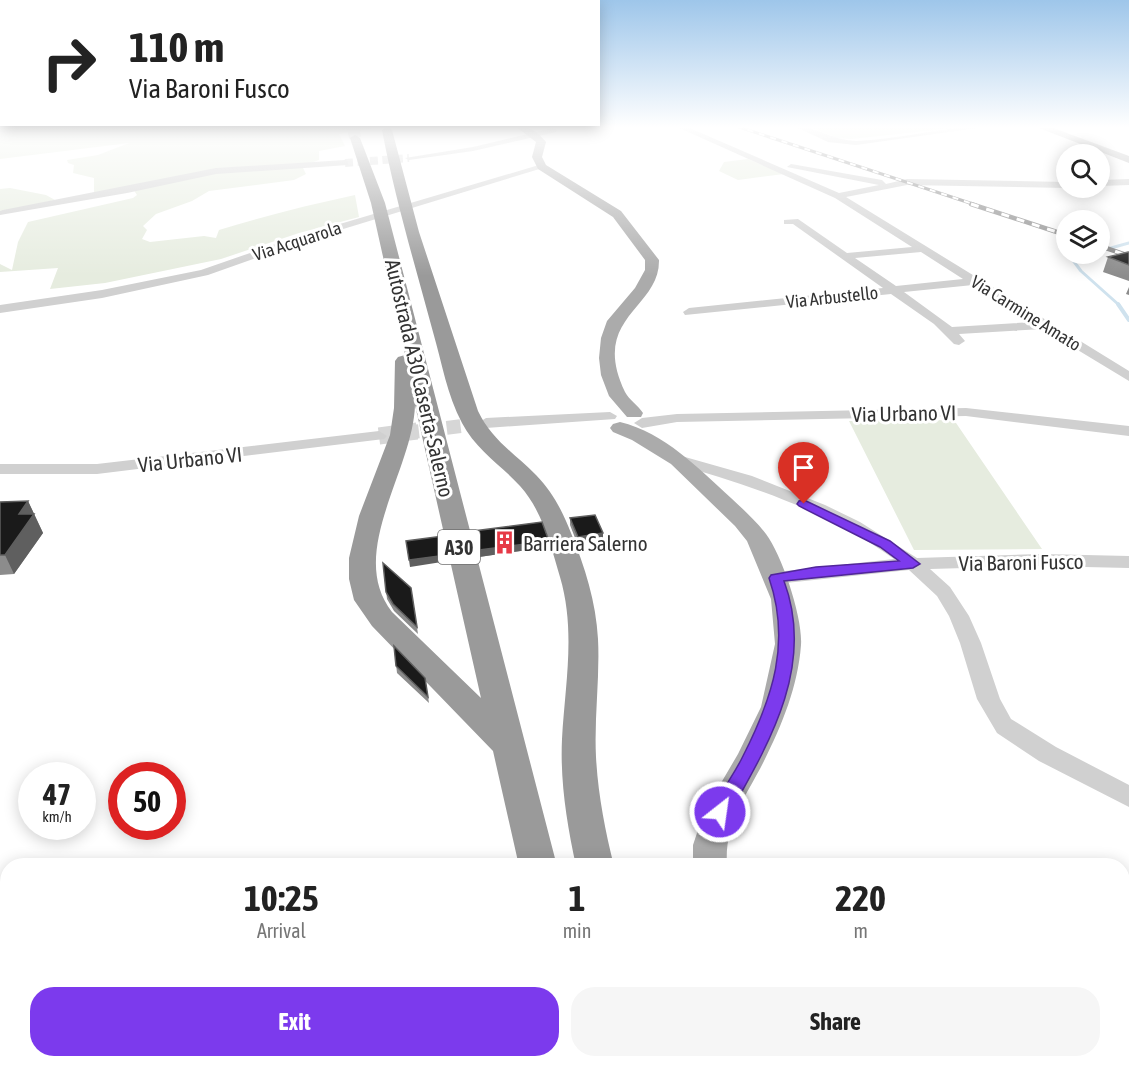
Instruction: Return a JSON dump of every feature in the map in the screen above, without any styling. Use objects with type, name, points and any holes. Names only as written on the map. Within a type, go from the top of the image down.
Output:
[{"type":"highway","name":"Autostrada A30 Caserta-Salerno","points":[[374,176],[393,213],[472,422],[496,452],[537,490],[548,511],[574,580],[584,628],[579,741],[585,828],[593,858]]},
{"type":"highway","name":"Autostrada A30 Caserta-Salerno","points":[[390,176],[405,316],[536,858]]},
{"type":"highway","points":[[405,316],[404,418],[401,435],[365,544],[363,570],[369,601],[382,619],[508,745]]},
{"type":"main road","points":[[557,176],[617,214],[652,260],[652,270],[641,290],[615,321],[609,338],[607,358],[627,419],[678,460],[743,521],[758,539],[783,599],[788,644],[775,706],[750,760],[720,812],[709,845],[710,858]]},
{"type":"street","points":[[3,213],[190,176]]},
{"type":"street","name":"Via Acquarola","points":[[0,309],[102,294],[204,273],[300,239],[509,176]]},
{"type":"street","name":"Via Carmine Amato","points":[[789,176],[838,196],[1129,377]]},
{"type":"street","points":[[839,176],[892,184]]},
{"type":"street","points":[[838,196],[892,184],[923,182],[1056,185]]},
{"type":"street","points":[[1110,183],[1129,182]]},
{"type":"street","points":[[787,222],[795,221],[894,290],[959,341]]},
{"type":"street","points":[[845,256],[923,249]]},
{"type":"street","name":"Via Arbustello","points":[[689,312],[975,281]]},
{"type":"street","points":[[949,331],[1045,325]]},
{"type":"street","name":"Via Urbano VI","points":[[486,423],[580,419],[966,412],[1129,431]]},
{"type":"street","name":"Via Urbano VI","points":[[0,469],[97,469],[379,436]]},
{"type":"street","points":[[678,460],[737,476],[791,498],[885,544],[913,564],[943,590],[960,617],[971,639],[986,696],[1004,726],[1041,752],[1129,797]]},
{"type":"street","name":"Via Baroni Fusco","points":[[776,578],[816,572],[913,564],[992,561],[1129,562]]},
{"type":"shaded area","points":[[85,176],[302,176],[294,180],[209,191],[192,201],[156,214],[143,226],[147,230],[142,239],[150,242],[204,236],[216,238],[219,230],[355,195],[359,217],[299,233],[221,259],[105,283],[50,289],[58,268],[0,272],[0,264],[12,270],[18,242],[28,222],[133,198],[137,195],[133,189],[94,195],[94,178]]},
{"type":"shaded area","points":[[729,176],[770,176],[738,180]]},
{"type":"shaded area","points":[[10,188],[46,195],[55,200],[0,212],[0,189]]},
{"type":"shaded area","points":[[954,420],[1042,549],[914,550],[849,421]]},
{"type":"building","points":[[1129,252],[1129,265],[1110,258]]},
{"type":"building","points":[[28,501],[19,514],[34,514],[5,555],[0,555],[0,502]]},
{"type":"building","points":[[595,515],[603,533],[578,537],[570,518]]},
{"type":"building","points":[[542,522],[549,541],[479,550],[474,531]]},
{"type":"building","points":[[443,536],[447,555],[409,560],[406,541]]},
{"type":"building","points":[[383,563],[411,588],[417,627],[393,604],[386,592]]},
{"type":"building","points":[[394,646],[425,678],[428,697],[396,666]]},
{"type":"waterway","points":[[1110,248],[1129,243]]},
{"type":"waterway","points":[[1076,264],[1118,304]]},
{"type":"waterway","points":[[1118,304],[1129,320]]},
{"type":"tunnel","points":[[405,433],[486,423]]},
{"type":"tunnel","points":[[379,436],[417,431]]},
{"type":"railway","points":[[887,176],[976,205]]},
{"type":"railway","points":[[971,204],[1056,232]]},
{"type":"railway","points":[[1110,249],[1129,256]]},
{"type":"place","name":"Barriera Salerno","points":[[505,543]]},
{"type":"route","points":[[720,812],[750,760],[775,706],[788,644],[783,599],[776,578],[816,572],[913,564],[885,544],[804,504]]}]
